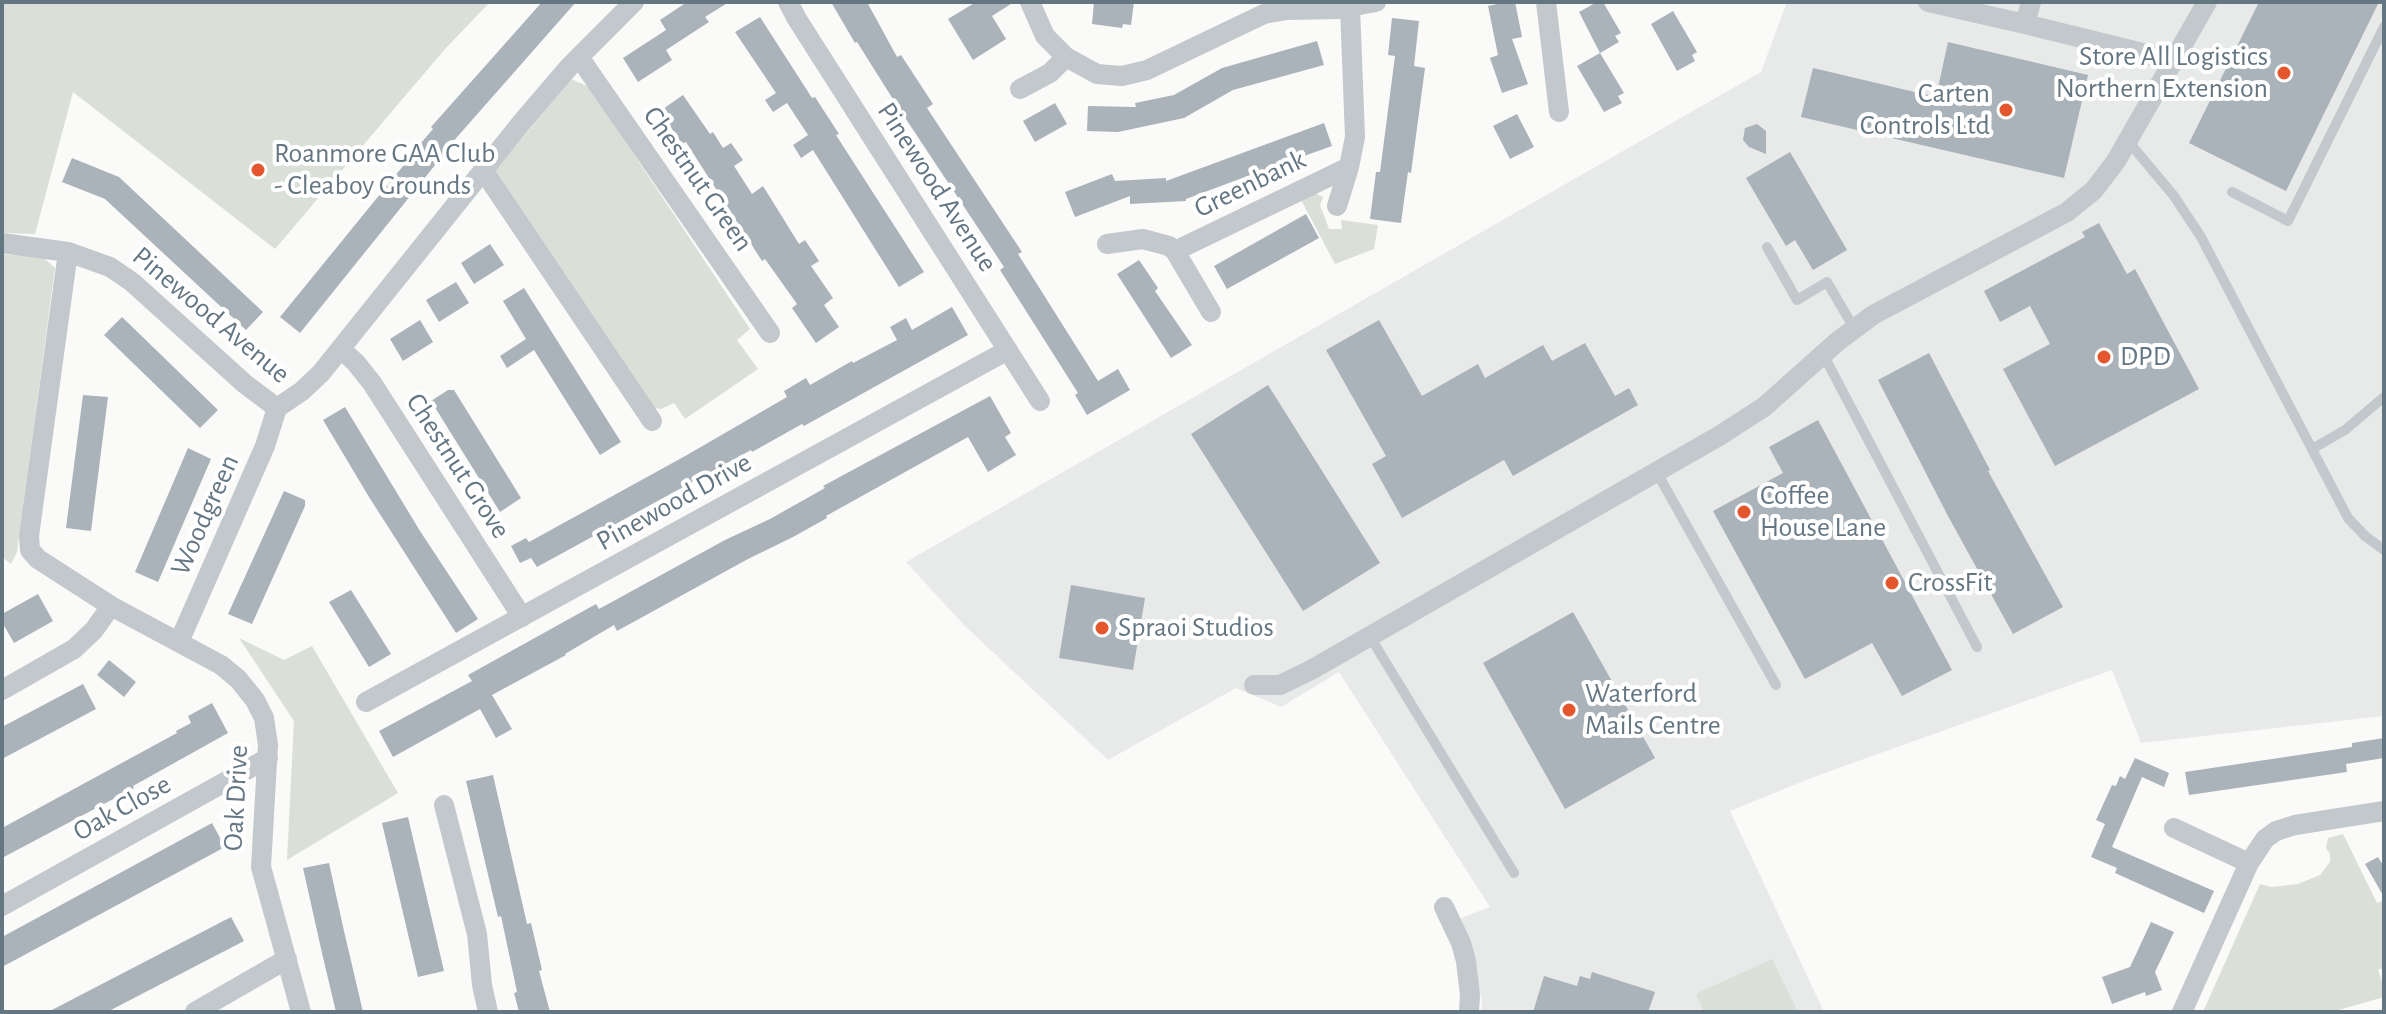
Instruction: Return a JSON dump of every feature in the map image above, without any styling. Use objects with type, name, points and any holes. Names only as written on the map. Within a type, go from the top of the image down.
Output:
[{"type":"street","name":"Pinewood Avenue","points":[[2,243],[68,252],[98,261],[121,274],[245,384],[277,408],[311,383],[341,349],[483,170],[579,57],[634,2]]},
{"type":"street","name":"Pinewood Avenue","points":[[788,2],[1040,401]]},
{"type":"street","points":[[1030,2],[1045,36],[1066,57],[1097,74],[1122,76],[1135,74],[1262,8],[1279,11],[1350,7],[1376,2]]},
{"type":"street","points":[[1546,2],[1559,112]]},
{"type":"street","points":[[1928,2],[2175,61]]},
{"type":"street","points":[[2025,24],[2031,2]]},
{"type":"street","points":[[1254,685],[1271,687],[1288,682],[1656,471],[1764,407],[1854,328],[1893,304],[2067,212],[2094,190],[2128,141],[2207,2]]},
{"type":"street","name":"Greenbank","points":[[1337,206],[1349,167],[1355,127],[1350,7]]},
{"type":"street","name":"Chestnut Green","points":[[579,57],[770,333]]},
{"type":"street","points":[[1020,89],[1050,73],[1066,57]]},
{"type":"street","name":"Greenbank","points":[[1175,251],[1349,167]]},
{"type":"street","points":[[483,170],[652,421]]},
{"type":"street","name":"Greenbank","points":[[1107,244],[1143,239],[1166,244],[1175,251],[1211,312]]},
{"type":"street","name":"Oak Drive","points":[[68,252],[29,536],[30,550],[38,559],[111,606],[221,665],[248,690],[264,718],[268,735],[261,867],[301,1012]]},
{"type":"street","name":"Chestnut Grove","points":[[341,349],[372,383],[522,617]]},
{"type":"street","name":"Pinewood Drive","points":[[366,702],[1008,350]]},
{"type":"street","name":"Woodgreen","points":[[179,642],[265,446],[277,408]]},
{"type":"street","points":[[2,690],[74,649],[94,630],[111,606]]},
{"type":"street","name":"Oak Close","points":[[2,906],[268,758]]},
{"type":"street","points":[[444,805],[477,934],[488,1012]]},
{"type":"street","points":[[2182,1012],[2249,863],[2265,839],[2281,829],[2384,811]]},
{"type":"street","points":[[2169,827],[2249,863]]},
{"type":"street","points":[[1444,907],[1466,961],[1469,1012]]},
{"type":"street","points":[[195,1012],[287,959]]},
{"type":"lane","points":[[2232,192],[2288,221],[2384,27]]},
{"type":"lane","points":[[2128,141],[2167,187],[2201,237],[2348,518],[2384,550]]},
{"type":"lane","points":[[1767,247],[1797,300],[1827,282],[1854,328]]},
{"type":"lane","points":[[1823,354],[1977,647]]},
{"type":"lane","points":[[2312,449],[2354,423],[2384,397]]},
{"type":"lane","points":[[1656,471],[1776,685]]},
{"type":"lane","points":[[1369,635],[1514,873]]},
{"type":"shaded area","name":"Roanmore GAA Club - Cleaboy Grounds","points":[[2,2],[490,2],[445,49],[275,249],[73,92],[35,234],[2,233]]},
{"type":"shaded area","points":[[1787,2],[2384,2],[2384,716],[2141,743],[2112,670],[1811,778],[1730,811],[1824,1012],[1481,1012],[1482,1000],[1461,918],[1490,907],[1339,672],[1281,707],[1236,688],[1108,760],[965,626],[906,562],[1761,72]]},
{"type":"shaded area","points":[[571,79],[589,87],[750,329],[737,340],[758,369],[685,419],[674,403],[661,409],[649,407],[495,171]]},
{"type":"shaded area","points":[[1315,193],[1323,197],[1320,205],[1329,229],[1342,229],[1341,220],[1378,225],[1374,249],[1335,264],[1300,198]]},
{"type":"shaded area","points":[[2,254],[43,257],[55,268],[17,552],[11,564],[2,557]]},
{"type":"shaded area","points":[[239,638],[284,660],[312,646],[398,793],[287,860],[294,721]]},
{"type":"shaded area","points":[[2343,834],[2377,903],[2384,900],[2384,967],[2378,970],[2384,997],[2332,1012],[2203,1012],[2260,884],[2272,887],[2298,884],[2320,875],[2330,862],[2326,848],[2328,838]]},
{"type":"shaded area","points":[[1772,959],[1798,1012],[1704,1012],[1696,994]]},
{"type":"building","points":[[542,2],[576,2],[443,153],[300,333],[280,317],[433,129],[431,127]]},
{"type":"building","points":[[687,2],[729,2],[705,17],[709,22],[666,50],[672,60],[638,82],[623,58],[666,30],[660,20]]},
{"type":"building","points":[[831,2],[867,2],[897,57],[901,55],[933,104],[927,108],[1022,252],[1018,254],[1098,381],[1118,369],[1130,390],[1087,415],[1075,395],[1078,393],[1000,270],[1004,267]]},
{"type":"building","points":[[976,2],[1014,2],[992,16],[1006,39],[973,60],[948,19]]},
{"type":"building","points":[[1094,2],[1134,2],[1131,25],[1123,24],[1122,28],[1092,24]]},
{"type":"building","points":[[1515,2],[1522,37],[1512,39],[1528,84],[1502,93],[1490,58],[1498,55],[1488,6]]},
{"type":"building","points":[[1603,2],[1621,33],[1615,36],[1619,42],[1600,53],[1579,12]]},
{"type":"building","name":"Store All Logistics Northern Extension","points":[[2259,2],[2379,2],[2286,191],[2189,143]]},
{"type":"building","points":[[1673,11],[1697,52],[1692,55],[1695,61],[1677,71],[1651,24]]},
{"type":"building","points":[[760,17],[839,134],[836,135],[924,272],[899,287],[813,150],[801,158],[793,145],[808,135],[787,103],[773,112],[765,100],[776,93],[735,32]]},
{"type":"building","points":[[1392,18],[1419,21],[1414,66],[1425,68],[1401,223],[1370,219],[1376,172],[1380,172],[1395,56],[1388,55]]},
{"type":"building","points":[[1317,41],[1324,65],[1233,90],[1184,118],[1118,132],[1087,131],[1088,106],[1136,107],[1135,103],[1174,95],[1222,68]]},
{"type":"building","name":"Carten Controls Ltd","points":[[1948,42],[2088,75],[2064,178],[1801,117],[1813,68],[1936,97]]},
{"type":"building","points":[[1600,53],[1624,93],[1618,96],[1622,103],[1604,112],[1577,66]]},
{"type":"building","points":[[683,95],[710,134],[713,132],[723,148],[731,143],[743,160],[734,166],[752,194],[763,186],[799,244],[805,240],[819,261],[811,266],[833,298],[824,305],[839,327],[816,343],[792,308],[797,304],[765,259],[762,261],[686,142],[682,144],[660,111]]},
{"type":"building","points":[[1055,103],[1067,124],[1035,142],[1023,121]]},
{"type":"building","points":[[1517,114],[1534,147],[1510,159],[1493,126]]},
{"type":"building","points":[[1324,123],[1332,146],[1186,201],[1130,204],[1130,196],[1075,217],[1065,192],[1112,174],[1115,181],[1166,178],[1166,181]]},
{"type":"building","points":[[1757,124],[1766,131],[1766,154],[1749,147],[1743,140],[1745,128]]},
{"type":"building","points":[[1790,152],[1847,250],[1813,270],[1795,240],[1786,246],[1746,178]]},
{"type":"building","points":[[72,158],[119,177],[263,312],[246,330],[105,199],[62,182]]},
{"type":"building","points":[[1306,214],[1319,238],[1227,289],[1214,266]]},
{"type":"building","name":"DPD","points":[[2099,223],[2127,274],[2135,269],[2199,389],[2055,466],[2003,369],[2050,344],[2030,306],[2000,322],[1984,291],[2085,237],[2082,232]]},
{"type":"building","points":[[490,244],[504,265],[474,284],[461,263]]},
{"type":"building","points":[[1139,260],[1158,288],[1155,291],[1192,345],[1171,358],[1117,274]]},
{"type":"building","points":[[456,282],[469,303],[439,322],[426,300]]},
{"type":"building","points":[[524,288],[621,442],[600,455],[534,350],[507,368],[500,356],[526,339],[503,301]]},
{"type":"building","points":[[952,307],[968,335],[537,567],[531,558],[520,563],[511,546],[526,538],[529,542],[687,455],[787,397],[784,391],[806,378],[810,385],[897,340],[890,327],[906,318],[912,330]]},
{"type":"building","points":[[122,317],[218,410],[200,428],[104,335]]},
{"type":"building","points":[[420,320],[433,342],[403,361],[390,339]]},
{"type":"building","points":[[1379,320],[1422,396],[1478,364],[1485,378],[1543,345],[1552,361],[1585,343],[1615,396],[1629,388],[1638,405],[1513,476],[1504,460],[1402,518],[1372,464],[1386,456],[1326,350]]},
{"type":"building","points":[[1929,353],[1988,471],[2063,607],[2013,634],[1878,380]]},
{"type":"building","points":[[1268,385],[1380,563],[1303,611],[1191,434]]},
{"type":"building","points":[[448,390],[454,390],[521,498],[500,512],[431,401]]},
{"type":"building","points":[[83,395],[108,397],[91,531],[66,528]]},
{"type":"building","points":[[990,396],[1011,433],[1005,437],[1016,455],[988,472],[968,437],[793,537],[617,631],[614,625],[492,695],[512,729],[496,738],[480,709],[393,757],[379,731],[472,681],[468,675],[596,604],[599,609],[770,519],[825,488],[823,486]]},
{"type":"building","points":[[345,407],[478,619],[456,633],[323,420]]},
{"type":"building","points":[[1818,420],[1952,670],[1902,696],[1872,643],[1805,679],[1713,511],[1783,473],[1769,447]]},
{"type":"building","points":[[188,448],[211,459],[158,582],[135,572]]},
{"type":"building","points":[[284,491],[305,500],[305,506],[252,624],[228,614]]},
{"type":"building","name":"Spraoi Studios","points":[[1071,585],[1145,598],[1133,670],[1059,658]]},
{"type":"building","points":[[351,590],[391,654],[369,667],[329,602]]},
{"type":"building","points":[[38,594],[53,621],[14,643],[2,622],[2,614]]},
{"type":"building","name":"Waterford Mails Centre","points":[[1573,612],[1655,758],[1565,809],[1483,663]]},
{"type":"building","points":[[109,660],[136,682],[124,697],[97,675]]},
{"type":"building","points":[[83,684],[96,709],[2,759],[2,727]]},
{"type":"building","points":[[212,703],[228,733],[134,788],[2,858],[2,828],[177,733],[191,723],[188,716]]},
{"type":"building","points":[[2384,738],[2384,758],[2346,764],[2347,772],[2189,795],[2185,772],[2352,747],[2352,743]]},
{"type":"building","points":[[2135,758],[2169,773],[2164,787],[2142,777],[2112,847],[2214,891],[2204,913],[2115,873],[2117,868],[2091,857],[2105,824],[2096,820],[2112,785],[2116,786],[2120,776],[2125,779]]},
{"type":"building","points":[[493,775],[550,1012],[519,1012],[514,993],[517,992],[501,916],[498,917],[466,781]]},
{"type":"building","points":[[408,817],[444,971],[418,977],[382,823]]},
{"type":"building","points":[[212,823],[225,847],[2,967],[2,937]]},
{"type":"building","points":[[2378,857],[2384,867],[2384,897],[2365,864]]},
{"type":"building","points":[[329,863],[363,1012],[336,1012],[322,953],[303,868]]},
{"type":"building","points":[[231,917],[244,941],[107,1012],[48,1012]]},
{"type":"building","points":[[2151,922],[2174,932],[2155,972],[2162,990],[2146,996],[2145,992],[2112,1004],[2102,977],[2130,967]]},
{"type":"building","points":[[1592,972],[1655,992],[1648,1012],[1533,1012],[1544,976],[1577,986],[1580,976],[1590,979]]},
{"type":"place","name":"Store All Logistics Northern Extension","points":[[2284,73]]},
{"type":"place","name":"Carten Controls Ltd","points":[[2006,110]]},
{"type":"place","name":"Roanmore GAA Club - Cleaboy Grounds","points":[[258,170]]},
{"type":"place","name":"DPD","points":[[2104,357]]},
{"type":"place","name":"Coffee House Lane","points":[[1744,512]]},
{"type":"place","name":"CrossFit","points":[[1892,583]]},
{"type":"place","name":"Spraoi Studios","points":[[1102,628]]},
{"type":"place","name":"Waterford Mails Centre","points":[[1569,710]]}]
